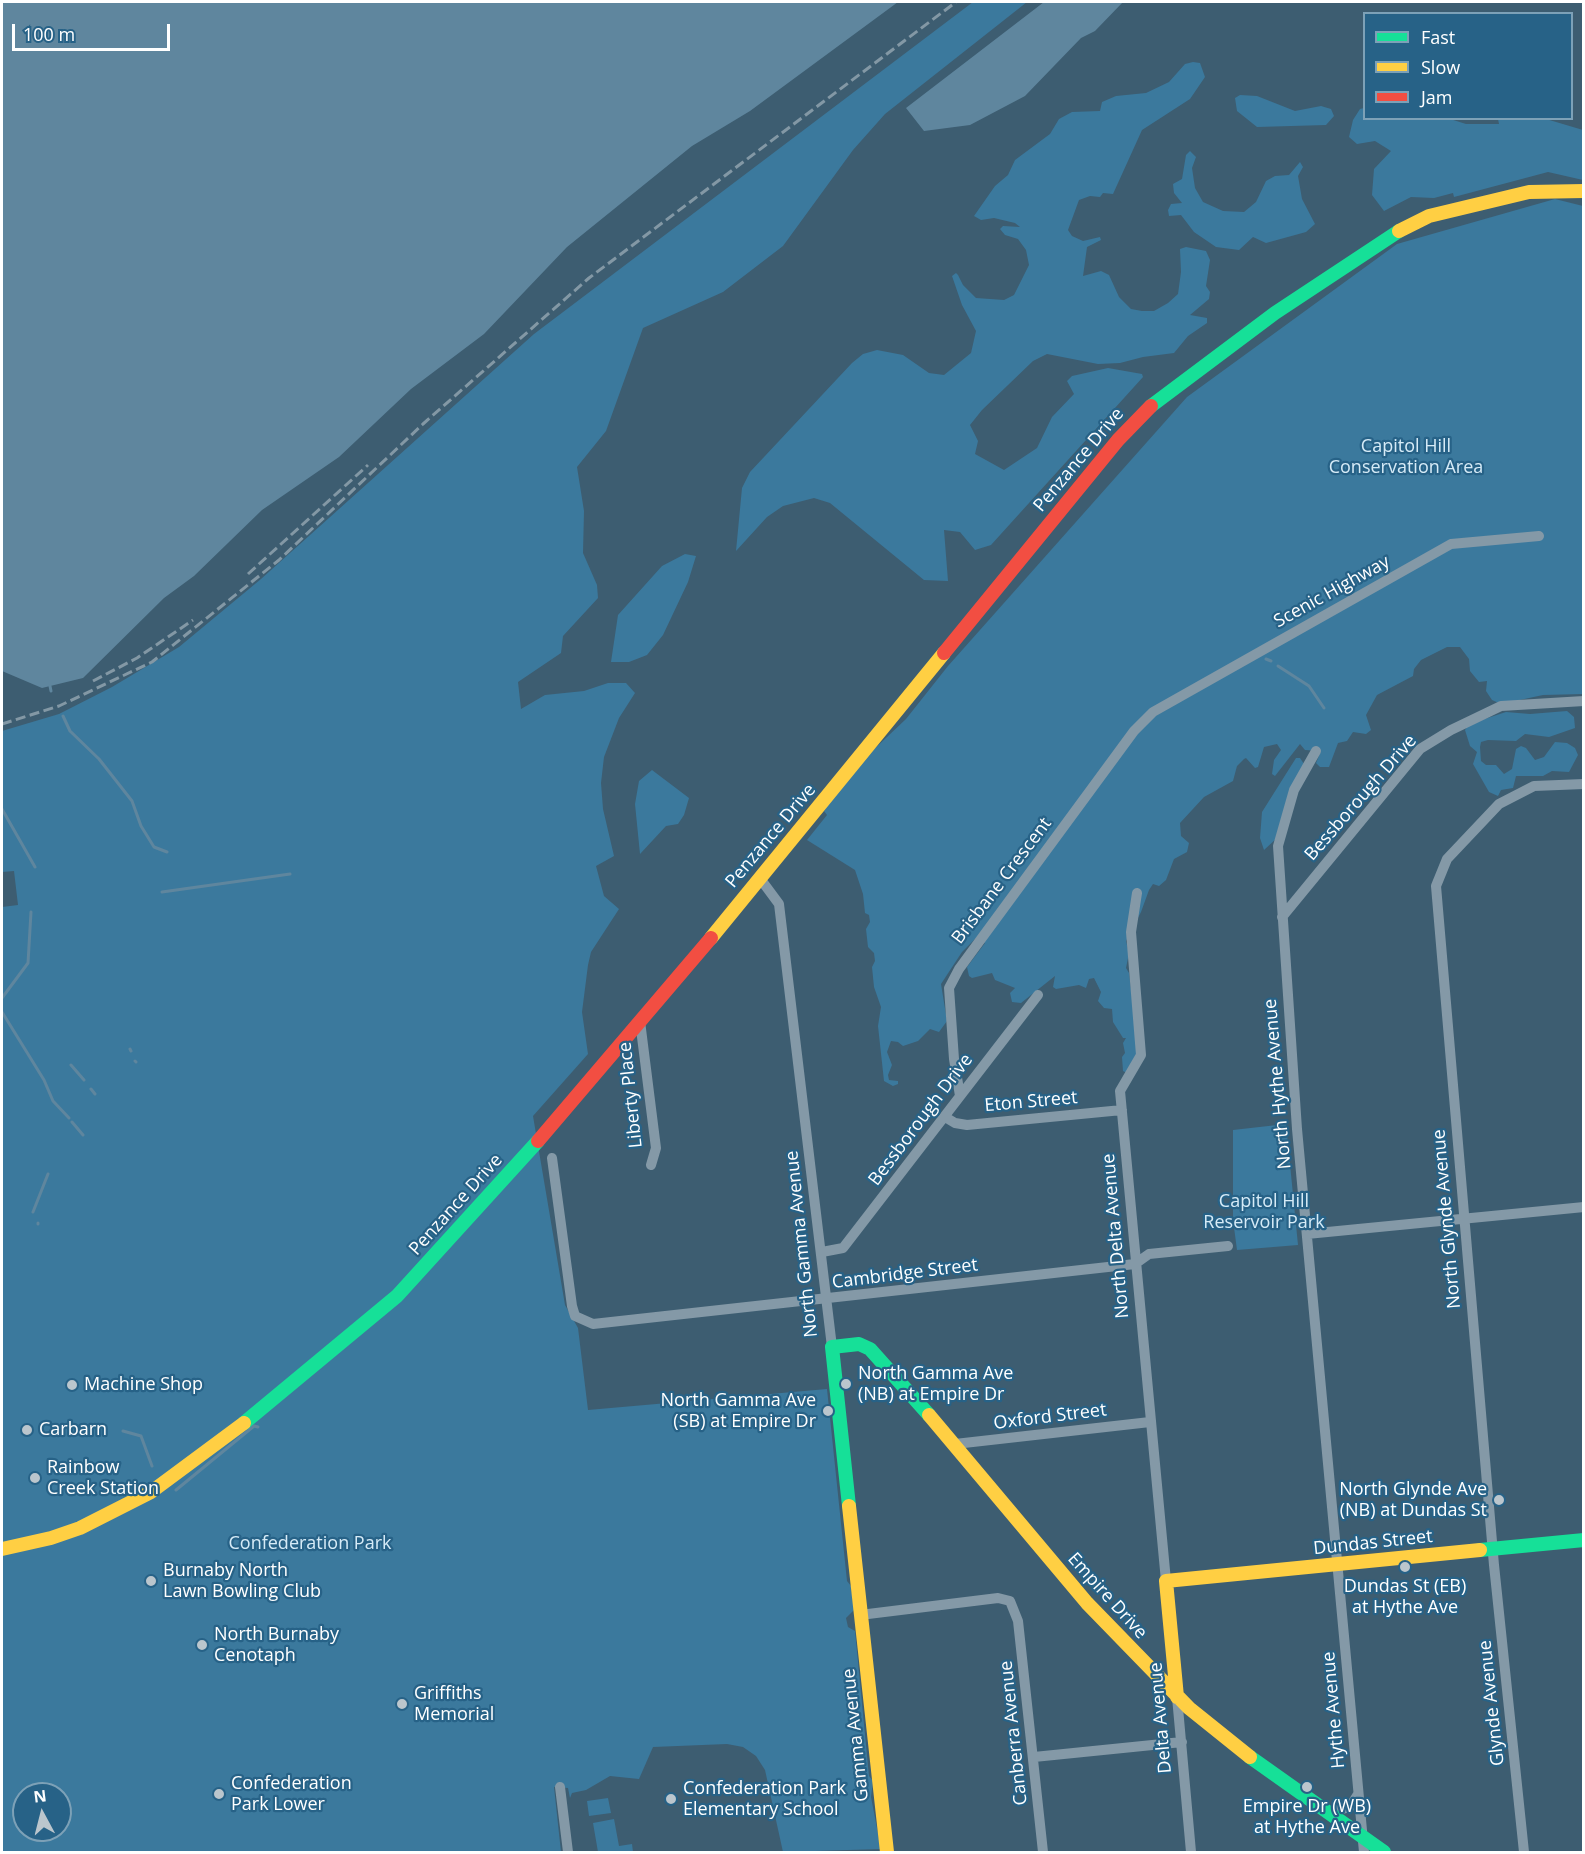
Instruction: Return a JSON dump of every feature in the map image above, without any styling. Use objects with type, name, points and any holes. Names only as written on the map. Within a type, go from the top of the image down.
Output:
[{"type":"street","name":"Penzance Drive","points":[[2,1549],[65,1534],[100,1519],[151,1492],[316,1366],[396,1296],[540,1140],[882,732],[1118,440],[1148,408],[1275,313],[1398,231],[1429,216],[1520,195],[1561,190],[1584,191]]},
{"type":"street","name":"Scenic Highway","points":[[1153,712],[1450,544],[1539,536]]},
{"type":"street","name":"Bessborough Drive","points":[[1282,917],[1420,749],[1451,730],[1501,706],[1584,701]]},
{"type":"street","name":"Brisbane Crescent","points":[[960,1096],[954,1059],[949,988],[962,963],[1134,731],[1153,712]]},
{"type":"street","name":"North Hythe Avenue","points":[[1316,751],[1294,790],[1278,846],[1307,1234],[1337,1565]]},
{"type":"street","name":"North Glynde Avenue","points":[[1493,1549],[1436,886],[1447,859],[1499,804],[1534,786],[1584,784]]},
{"type":"street","name":"North Gamma Avenue","points":[[759,877],[779,904],[822,1252],[860,1614]]},
{"type":"street","name":"North Delta Avenue","points":[[1137,893],[1131,932],[1141,1055],[1120,1091],[1166,1581]]},
{"type":"street","name":"Bessborough Drive","points":[[822,1252],[843,1248],[1038,995]]},
{"type":"street","name":"Liberty Place","points":[[640,1021],[656,1148],[651,1165]]},
{"type":"street","name":"Eton Street","points":[[945,1117],[956,1123],[967,1125],[1122,1110]]},
{"type":"street","name":"Cambridge Street","points":[[552,1158],[575,1316],[583,1321],[603,1324],[1135,1264],[1149,1254],[1228,1246]]},
{"type":"street","points":[[1307,1234],[1584,1207]]},
{"type":"street","name":"Empire Drive","points":[[831,1347],[859,1344],[870,1349],[955,1444],[1087,1603],[1177,1697],[1234,1746],[1384,1852]]},
{"type":"street","name":"Oxford Street","points":[[955,1444],[1150,1422]]},
{"type":"street","name":"Dundas Street","points":[[1166,1581],[1584,1540]]},
{"type":"street","name":"Glynde Avenue","points":[[1493,1549],[1524,1852]]},
{"type":"street","name":"Hythe Avenue","points":[[1337,1565],[1364,1852]]},
{"type":"street","name":"Delta Avenue","points":[[1166,1581],[1191,1852]]},
{"type":"street","name":"Canberra Avenue","points":[[860,1614],[998,1598],[1010,1601],[1016,1611],[1043,1852]]},
{"type":"street","name":"Gamma Avenue","points":[[860,1614],[887,1852]]},
{"type":"street","points":[[1034,1756],[1182,1742]]},
{"type":"street","points":[[560,1787],[568,1852]]},
{"type":"street","points":[[1328,1812],[1350,1807],[1359,1792]]},
{"type":"green space","name":"Confederation Park","points":[[973,2],[1027,2],[885,114],[853,150],[783,246],[723,292],[643,328],[606,431],[577,467],[584,511],[583,553],[597,585],[598,598],[563,636],[561,653],[518,682],[521,709],[545,695],[584,691],[608,683],[626,683],[635,693],[619,718],[604,757],[601,783],[603,809],[614,856],[596,866],[604,896],[619,909],[591,952],[588,965],[582,1012],[588,1054],[533,1116],[565,1305],[578,1328],[588,1410],[827,1389],[847,1581],[851,1586],[854,1610],[846,1618],[848,1627],[855,1631],[869,1776],[873,1781],[871,1797],[881,1849],[783,1852],[765,1770],[756,1756],[743,1747],[727,1744],[653,1747],[639,1779],[610,1776],[586,1790],[572,1793],[570,1798],[568,1788],[554,1787],[561,1852],[2,1852],[2,907],[18,905],[14,871],[2,872],[2,731],[59,714],[112,687],[179,647],[261,579],[534,334]]},
{"type":"green space","points":[[1200,63],[1205,77],[1190,99],[1142,130],[1113,194],[1103,193],[1100,197],[1090,196],[1079,200],[1068,230],[1072,236],[1083,241],[1100,237],[1101,240],[1087,247],[1083,276],[1101,271],[1109,275],[1119,297],[1131,309],[1142,311],[1154,311],[1178,294],[1181,272],[1180,249],[1186,247],[1206,251],[1210,260],[1206,286],[1210,292],[1209,299],[1190,315],[1207,318],[1207,323],[1188,336],[1174,353],[1120,363],[1098,364],[1047,354],[1033,361],[982,410],[970,425],[978,441],[975,454],[1004,470],[1037,448],[1052,417],[1074,394],[1067,381],[1072,376],[1108,368],[1142,374],[1143,377],[991,545],[975,550],[960,532],[944,530],[948,581],[924,580],[830,503],[814,498],[783,506],[767,517],[736,551],[742,488],[750,472],[852,363],[863,354],[877,350],[903,355],[929,373],[944,375],[971,353],[976,331],[962,305],[952,276],[956,273],[963,285],[976,298],[1004,300],[1014,295],[1029,265],[1026,250],[1018,239],[1005,235],[1000,229],[1003,226],[1020,227],[1015,223],[994,218],[981,220],[974,216],[995,186],[1008,175],[1015,160],[1050,134],[1059,119],[1072,112],[1100,111],[1102,102],[1116,96],[1146,93],[1169,82],[1185,64]]},
{"type":"green space","points":[[1240,95],[1257,96],[1295,111],[1321,106],[1331,109],[1334,116],[1326,125],[1257,127],[1237,111],[1235,98]]},
{"type":"green space","points":[[1363,108],[1363,120],[1453,120],[1466,124],[1499,124],[1498,120],[1549,120],[1583,130],[1583,180],[1548,172],[1454,197],[1453,193],[1434,198],[1411,197],[1384,211],[1372,195],[1374,169],[1391,151],[1375,141],[1357,144],[1349,137],[1353,120]]},
{"type":"green space","points":[[1190,151],[1196,157],[1192,168],[1195,188],[1203,202],[1223,211],[1244,212],[1256,202],[1266,181],[1275,176],[1289,175],[1300,162],[1303,167],[1298,176],[1302,199],[1315,224],[1306,232],[1266,243],[1253,237],[1239,250],[1216,247],[1194,232],[1181,215],[1169,216],[1168,210],[1171,204],[1182,203],[1174,193],[1173,184],[1182,179],[1186,155]]},
{"type":"green space","name":"Capitol Hill Conservation Area","points":[[1555,199],[1583,206],[1583,694],[1543,695],[1501,704],[1492,700],[1486,691],[1487,681],[1479,682],[1470,671],[1469,659],[1460,647],[1447,647],[1421,660],[1414,669],[1413,676],[1377,695],[1366,715],[1371,730],[1366,734],[1353,732],[1347,741],[1338,743],[1329,767],[1320,767],[1316,763],[1321,751],[1305,750],[1300,744],[1275,776],[1272,774],[1274,760],[1281,750],[1277,744],[1264,747],[1258,767],[1255,768],[1246,758],[1244,759],[1237,766],[1233,781],[1204,797],[1180,823],[1181,836],[1189,843],[1187,852],[1174,859],[1166,880],[1159,886],[1153,884],[1126,941],[1129,953],[1126,968],[1129,973],[1139,1054],[1127,1073],[1123,1071],[1122,1057],[1125,1053],[1123,1043],[1126,1038],[1123,1038],[1113,1022],[1112,1009],[1104,1008],[1098,1001],[1101,992],[1094,978],[1089,979],[1086,988],[1079,985],[1056,989],[1053,987],[1055,976],[1021,1003],[1012,1002],[1010,993],[1015,988],[995,980],[992,973],[972,978],[969,976],[967,967],[985,943],[977,937],[962,952],[941,984],[947,1021],[939,1032],[930,1029],[918,1041],[903,1046],[891,1041],[887,1052],[892,1065],[888,1075],[889,1080],[898,1081],[898,1084],[893,1086],[884,1081],[878,1026],[881,1007],[874,987],[872,967],[875,961],[874,953],[868,947],[866,929],[870,922],[869,915],[865,913],[863,894],[855,870],[807,840],[827,815],[824,811],[849,773],[906,719],[948,666],[1187,397],[1397,244]]},
{"type":"green space","points":[[685,554],[696,556],[688,582],[663,635],[647,655],[629,662],[611,662],[618,615],[662,566]]},
{"type":"green space","points":[[1567,711],[1574,717],[1575,728],[1549,737],[1525,734],[1516,741],[1488,740],[1481,742],[1480,747],[1481,761],[1486,765],[1496,765],[1504,774],[1512,769],[1516,749],[1521,746],[1526,748],[1535,760],[1544,757],[1555,742],[1567,743],[1575,748],[1578,755],[1569,772],[1552,771],[1543,776],[1516,776],[1513,788],[1501,790],[1498,796],[1489,792],[1473,764],[1477,752],[1470,746],[1465,730],[1469,724],[1506,712],[1530,714]]},
{"type":"green space","points":[[1296,758],[1300,758],[1304,764],[1277,838],[1264,850],[1260,838],[1262,812]]},
{"type":"green space","points":[[652,770],[689,798],[684,815],[678,824],[666,826],[640,854],[635,804],[639,781]]},
{"type":"green space","name":"Capitol Hill Reservoir Park","points":[[1286,1124],[1298,1245],[1237,1250],[1233,1220],[1233,1130]]},
{"type":"green space","points":[[608,1798],[611,1813],[589,1816],[587,1801]]},
{"type":"green space","points":[[614,1819],[619,1846],[632,1844],[633,1852],[598,1852],[593,1823]]},
{"type":"shaded area","points":[[2,2],[898,2],[750,111],[692,146],[567,247],[484,334],[411,389],[339,457],[262,510],[194,576],[164,598],[83,678],[42,688],[2,671]]},
{"type":"shaded area","points":[[1044,2],[1123,2],[1095,31],[1081,38],[1025,96],[970,125],[924,131],[906,108]]},
{"type":"waterway","points":[[1266,659],[1271,661]]},
{"type":"waterway","points":[[1278,666],[1309,686],[1324,708]]},
{"type":"waterway","points":[[50,686],[51,691]]},
{"type":"waterway","points":[[63,716],[70,731],[99,759],[132,801],[141,826],[154,847],[167,852]]},
{"type":"waterway","points":[[2,809],[35,867]]},
{"type":"waterway","points":[[162,892],[290,874]]},
{"type":"waterway","points":[[2,998],[28,963],[31,912]]},
{"type":"waterway","points":[[2,1012],[44,1080],[53,1101],[69,1118]]},
{"type":"waterway","points":[[71,1065],[84,1080]]},
{"type":"waterway","points":[[91,1089],[95,1094]]},
{"type":"waterway","points":[[72,1122],[83,1135]]},
{"type":"waterway","points":[[33,1212],[48,1174]]},
{"type":"waterway","points":[[176,1490],[254,1426],[258,1427]]},
{"type":"waterway","points":[[123,1431],[141,1436],[152,1466]]},
{"type":"railway","points":[[2,724],[59,706],[152,662],[279,560],[423,424],[589,278],[956,2]]},
{"type":"railway","points":[[248,574],[368,465]]},
{"type":"railway","points":[[93,681],[137,658],[193,620]]},
{"type":"traffic: fast","points":[[1151,406],[1275,313],[1399,231]]},
{"type":"traffic: fast","points":[[244,1423],[397,1296],[538,1141]]},
{"type":"traffic: fast","points":[[849,1506],[832,1347],[859,1344],[870,1349],[929,1415]]},
{"type":"traffic: fast","points":[[1480,1550],[1584,1540]]},
{"type":"traffic: fast","points":[[1250,1757],[1384,1852]]},
{"type":"traffic: slow","points":[[1399,231],[1429,216],[1529,192],[1584,191]]},
{"type":"traffic: slow","points":[[711,938],[944,653]]},
{"type":"traffic: slow","points":[[929,1415],[1087,1603],[1189,1708],[1250,1757]]},
{"type":"traffic: slow","points":[[2,1549],[51,1538],[80,1528],[151,1492],[244,1423]]},
{"type":"traffic: slow","points":[[849,1506],[887,1852]]},
{"type":"traffic: slow","points":[[1177,1697],[1166,1581],[1480,1550]]},
{"type":"traffic: jam","points":[[944,653],[1118,440],[1151,406]]},
{"type":"traffic: jam","points":[[538,1141],[711,938]]},
{"type":"place","name":"North Gamma Ave (NB) at Empire Dr","points":[[846,1384]]},
{"type":"place","name":"Machine Shop","points":[[72,1385]]},
{"type":"place","name":"North Gamma Ave (SB) at Empire Dr","points":[[828,1411]]},
{"type":"place","name":"Carbarn","points":[[27,1430]]},
{"type":"place","name":"Rainbow Creek Station","points":[[35,1478]]},
{"type":"place","name":"North Glynde Ave (NB) at Dundas St","points":[[1499,1500]]},
{"type":"place","name":"Dundas St (EB) at Hythe Ave","points":[[1405,1567]]},
{"type":"place","name":"Burnaby North Lawn Bowling Club","points":[[151,1581]]},
{"type":"place","name":"North Burnaby Cenotaph","points":[[202,1645]]},
{"type":"place","name":"Griffiths Memorial","points":[[402,1704]]},
{"type":"place","name":"Empire Dr (WB) at Hythe Ave","points":[[1307,1787]]},
{"type":"place","name":"Confederation Park Lower","points":[[219,1794]]},
{"type":"place","name":"Confederation Park Elementary School","points":[[671,1799]]}]
